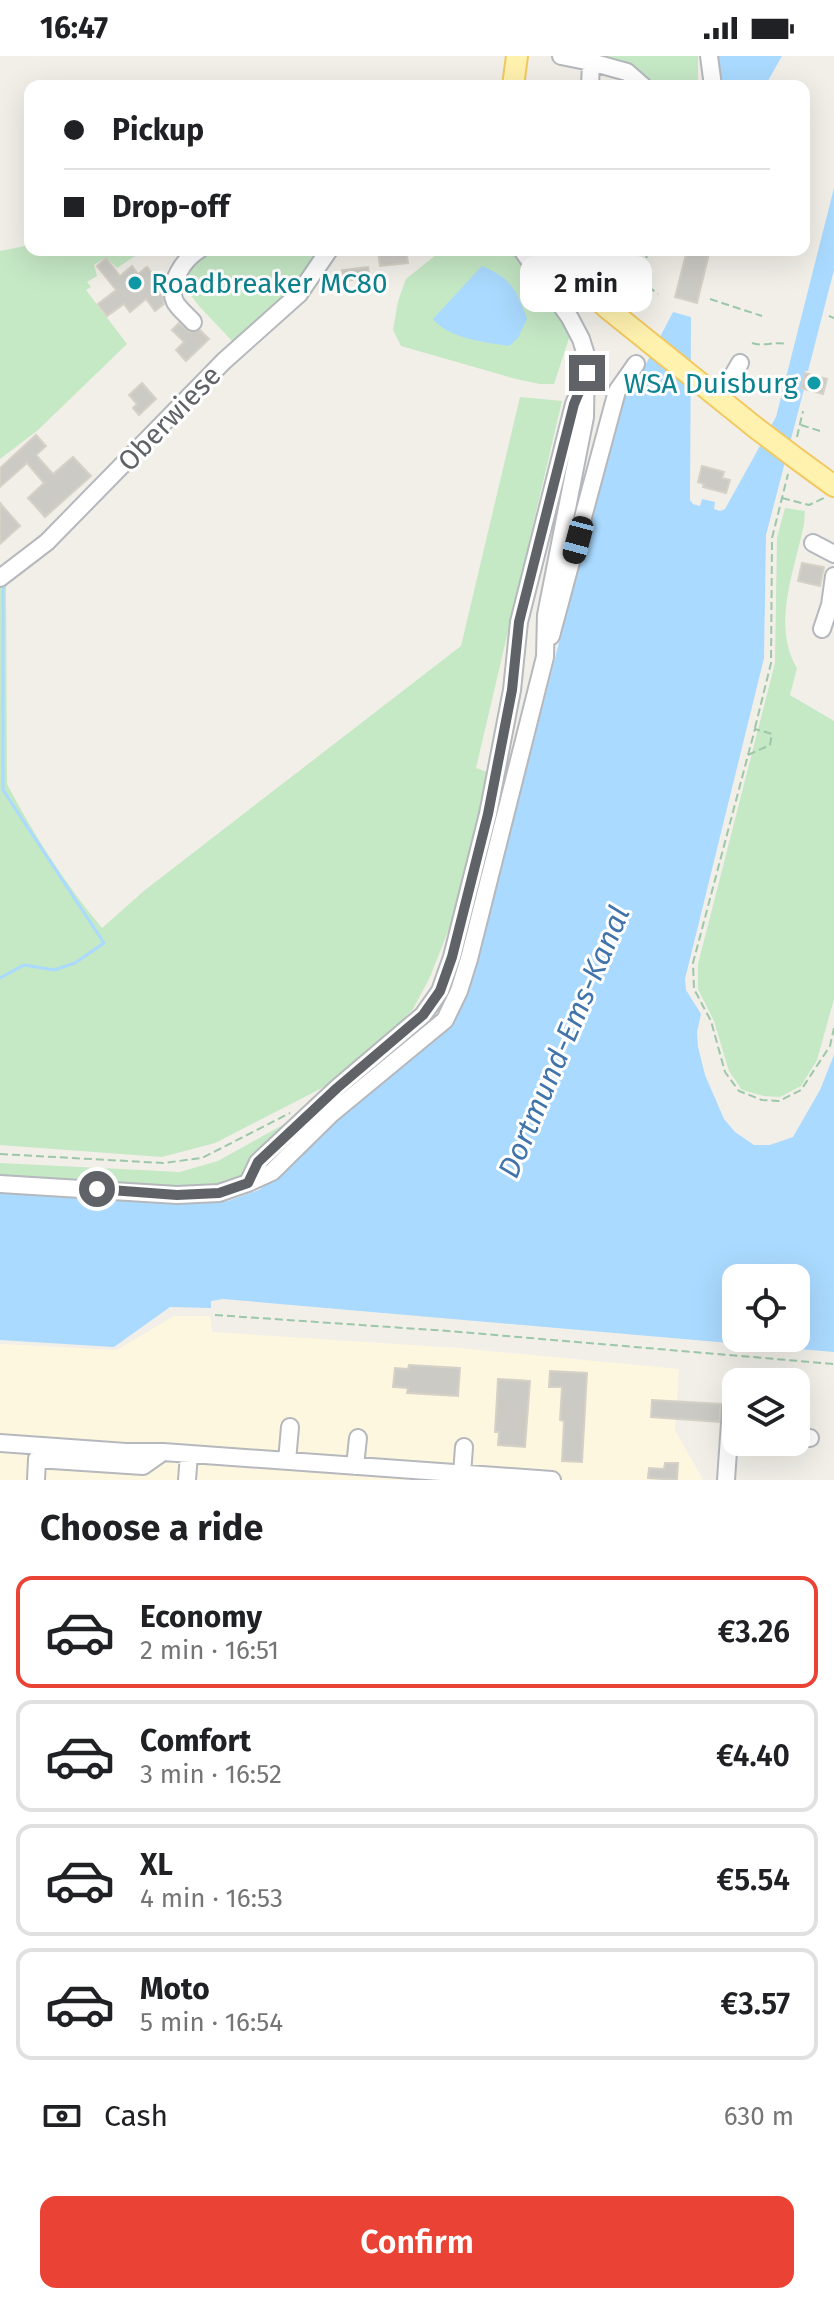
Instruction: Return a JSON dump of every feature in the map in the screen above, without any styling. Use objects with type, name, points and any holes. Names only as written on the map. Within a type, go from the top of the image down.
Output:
[{"type":"main road","points":[[514,80],[517,56]]},
{"type":"main road","points":[[559,256],[587,290],[797,459],[829,492]]},
{"type":"street","points":[[561,56],[627,72],[636,80]]},
{"type":"street","points":[[709,56],[712,80]]},
{"type":"street","points":[[590,80],[591,62]]},
{"type":"street","name":"Oberwiese","points":[[190,256],[173,282],[175,301],[193,322]]},
{"type":"street","name":"Oberwiese","points":[[0,578],[47,542],[224,361],[299,294],[325,256]]},
{"type":"street","points":[[526,256],[576,328],[586,355],[587,373],[585,417],[546,615],[545,657]]},
{"type":"street","points":[[712,391],[740,363]]},
{"type":"street","points":[[0,1184],[177,1195],[219,1193],[248,1183],[272,1172],[331,1114],[445,1020],[459,991],[469,959],[545,657],[617,391],[636,364]]},
{"type":"street","points":[[248,1183],[258,1162],[337,1088],[423,1015],[440,991],[452,957],[488,814],[512,690],[519,622],[574,404],[587,373]]},
{"type":"street","points":[[813,543],[834,554]]},
{"type":"street","points":[[822,629],[830,605],[834,576]]},
{"type":"street","points":[[287,1461],[290,1427]]},
{"type":"street","points":[[36,1480],[37,1459],[143,1466],[166,1452],[169,1435]]},
{"type":"street","points":[[355,1466],[358,1438]]},
{"type":"street","points":[[0,1443],[552,1480]]},
{"type":"street","points":[[462,1474],[464,1447]]},
{"type":"street","points":[[187,1480],[189,1454]]},
{"type":"street","points":[[726,1479],[729,1456]]},
{"type":"street","points":[[97,1462],[96,1474],[101,1480]]},
{"type":"path","points":[[610,298],[621,256]]},
{"type":"path","points":[[646,256],[649,287],[658,294]]},
{"type":"path","points":[[710,299],[762,316]]},
{"type":"path","points":[[829,316],[834,318]]},
{"type":"path","points":[[752,343],[760,346],[786,344]]},
{"type":"path","points":[[800,425],[820,431]]},
{"type":"path","points":[[829,492],[809,505],[782,498],[772,538],[771,663],[693,963],[694,989],[711,1021],[725,1072],[739,1091],[762,1100],[779,1101],[801,1090],[830,1046],[834,1028]]},
{"type":"path","points":[[748,755],[770,745],[772,734],[755,729]]},
{"type":"path","points":[[0,1154],[163,1163],[202,1158],[296,1109]]},
{"type":"path","points":[[215,1315],[448,1331],[834,1364]]},
{"type":"shaded area","points":[[174,1316],[210,1316],[212,1332],[458,1348],[679,1369],[675,1430],[703,1480],[0,1480],[0,1344],[117,1350]]},
{"type":"green space","points":[[592,56],[698,56],[698,80],[636,80]]},
{"type":"green space","points":[[24,246],[24,256],[135,256],[117,268],[106,257],[94,265],[97,276],[87,282],[91,287],[86,290],[127,344],[38,430],[0,459],[0,251]]},
{"type":"green space","points":[[190,256],[313,256],[295,287],[234,343],[183,285]]},
{"type":"green space","points":[[435,256],[521,256],[571,332],[554,384],[516,379],[401,346],[393,330],[406,279]]},
{"type":"green space","points":[[520,397],[562,401],[476,768],[490,773],[459,903],[430,977],[413,1009],[385,1038],[324,1087],[215,1143],[162,1157],[0,1145],[0,586],[6,583],[7,784],[51,859],[102,928],[145,890],[461,646]]},
{"type":"green space","points":[[785,508],[805,511],[785,616],[789,652],[797,668],[790,695],[834,721],[834,999],[817,1060],[801,1086],[780,1097],[742,1090],[729,1071],[714,1021],[698,989],[698,964],[775,663],[777,538]]},
{"type":"green space","points":[[288,1122],[256,1158],[244,1177],[201,1188],[91,1184],[0,1175],[0,1163],[180,1172],[218,1161]]},
{"type":"water","points":[[719,56],[782,56],[768,80],[719,80]]},
{"type":"water","name":"Dortmund-Ems-Kanal","points":[[834,188],[834,270],[808,371],[805,371],[801,388],[804,389],[766,535],[764,658],[685,979],[686,990],[701,1014],[697,1032],[705,1075],[724,1119],[735,1132],[754,1145],[770,1145],[793,1137],[820,1090],[834,1055],[834,1352],[810,1350],[810,1264],[722,1264],[722,1342],[223,1299],[211,1301],[211,1308],[170,1307],[114,1347],[0,1340],[0,1191],[195,1204],[228,1201],[259,1190],[284,1171],[310,1142],[454,1020],[474,975],[622,396],[632,391],[673,312],[691,317],[690,500],[700,506],[702,499],[715,502],[714,509],[725,509],[776,417]]},
{"type":"water","points":[[482,266],[512,286],[527,319],[518,338],[509,346],[458,335],[433,319]]},
{"type":"building","points":[[379,256],[407,256],[408,263],[380,266]]},
{"type":"building","points":[[685,256],[709,256],[697,303],[675,297]]},
{"type":"building","name":"Roadbreaker MC80","points":[[106,258],[120,276],[132,266],[138,274],[147,267],[162,286],[164,304],[155,311],[146,299],[130,312],[124,304],[107,316],[98,304],[116,290],[97,266]]},
{"type":"building","points":[[368,267],[370,278],[344,281],[342,270]]},
{"type":"building","points":[[179,323],[189,332],[200,330],[209,339],[186,361],[176,350],[184,342],[172,330]]},
{"type":"building","name":"WSA Duisburg","points":[[805,373],[827,379],[823,394],[801,388]]},
{"type":"building","points":[[142,383],[156,399],[139,415],[133,408],[137,404],[129,395]]},
{"type":"building","points":[[36,435],[46,446],[36,455],[53,474],[73,457],[91,476],[45,517],[28,498],[44,483],[27,463],[0,487],[0,468]]},
{"type":"building","points":[[702,466],[724,472],[722,478],[730,480],[726,493],[703,487],[704,484],[698,482]]},
{"type":"building","points":[[0,503],[20,526],[0,544]]},
{"type":"building","points":[[802,563],[824,567],[820,586],[798,581]]},
{"type":"building","points":[[409,1365],[460,1368],[458,1396],[407,1393],[408,1388],[393,1387],[395,1368],[408,1369]]},
{"type":"building","points":[[550,1371],[587,1373],[582,1462],[562,1461],[562,1387],[549,1387]]},
{"type":"building","points":[[498,1379],[530,1381],[525,1447],[498,1445],[499,1432],[495,1432]]},
{"type":"building","points":[[652,1400],[721,1404],[719,1422],[651,1417]]},
{"type":"building","points":[[665,1463],[678,1463],[677,1480],[648,1478],[649,1468],[664,1469]]},
{"type":"waterway","points":[[0,978],[24,965],[54,970],[75,963],[104,943],[3,790],[3,585]]},
{"type":"place","name":"Roadbreaker MC80","points":[[135,283]]},
{"type":"place","name":"WSA Duisburg","points":[[814,383]]},
{"type":"route","points":[[97,1189],[177,1195],[219,1193],[248,1183],[258,1162],[337,1088],[423,1015],[440,991],[452,957],[488,814],[512,690],[519,622],[574,404],[587,373]]}]
